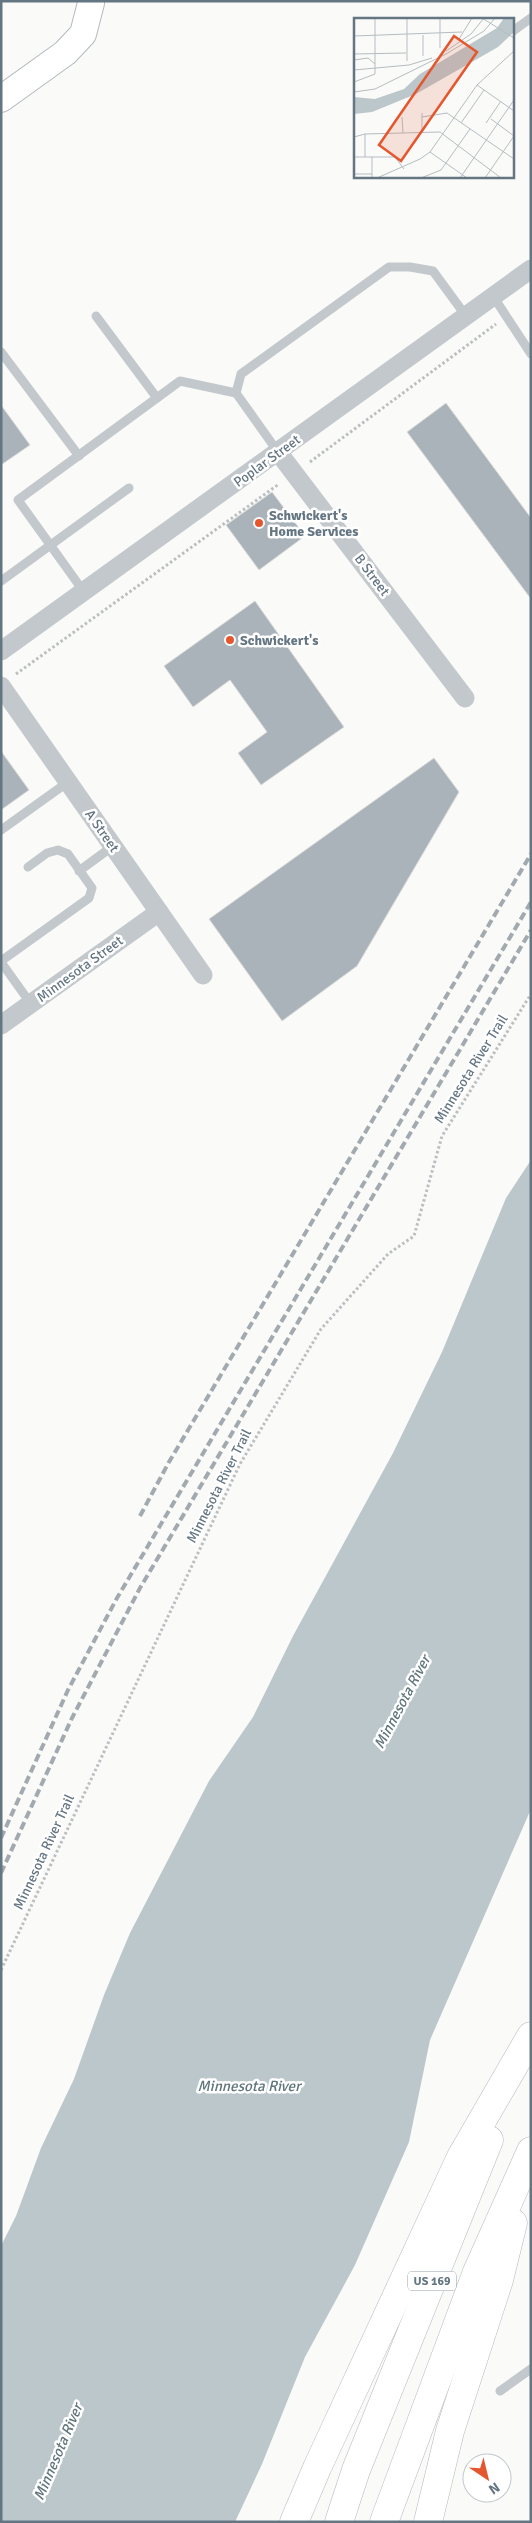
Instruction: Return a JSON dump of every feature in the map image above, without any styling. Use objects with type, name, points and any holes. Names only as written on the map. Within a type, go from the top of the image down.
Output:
[{"type":"highway","points":[[294,2522],[317,2468],[462,2157],[531,2036]]},
{"type":"highway","name":"US 169","points":[[339,2522],[356,2470],[531,2042]]},
{"type":"highway","points":[[428,2522],[450,2431],[499,2280],[531,2152]]},
{"type":"highway","name":"US 169","points":[[384,2522],[477,2272],[531,2152]]},
{"type":"street","points":[[1,99],[65,53],[83,34],[89,2]]},
{"type":"street","name":"Poplar Street","points":[[1,651],[531,268]]},
{"type":"street","name":"B Street","points":[[278,452],[465,698]]},
{"type":"street","name":"A Street","points":[[6,682],[68,782],[203,975]]},
{"type":"street","name":"Minnesota Street","points":[[1,1025],[159,912]]},
{"type":"lane","points":[[514,30],[531,18]]},
{"type":"lane","points":[[236,393],[240,374],[389,267],[410,267],[434,271],[466,316]]},
{"type":"lane","points":[[493,296],[531,354]]},
{"type":"lane","points":[[96,316],[157,398]]},
{"type":"lane","points":[[1,352],[79,456]]},
{"type":"lane","points":[[84,592],[18,500],[180,381],[236,393],[278,452]]},
{"type":"lane","points":[[1,581],[129,488]]},
{"type":"lane","points":[[1,830],[68,782]]},
{"type":"lane","points":[[79,870],[113,846]]},
{"type":"lane","points":[[28,867],[47,853],[58,850],[68,854],[92,888],[89,898],[1,961],[31,1004]]},
{"type":"lane","points":[[500,2391],[531,2369]]},
{"type":"path","points":[[6,682],[506,316]]},
{"type":"path","name":"Minnesota River Trail","points":[[1,1970],[240,1464],[321,1329],[388,1254],[414,1236],[442,1136],[531,994]]},
{"type":"water","name":"Minnesota River","points":[[531,1160],[531,1809],[430,2040],[409,2142],[355,2265],[305,2357],[262,2464],[235,2522],[1,2522],[1,2246],[16,2216],[41,2148],[74,2079],[104,1995],[130,1933],[209,1781],[253,1717],[293,1636],[393,1453],[442,1352],[506,1198]]},
{"type":"building","points":[[446,403],[531,518],[531,599],[407,432]]},
{"type":"building","points":[[1,405],[30,445],[1,465]]},
{"type":"building","points":[[272,492],[305,536],[259,570],[226,525]]},
{"type":"building","points":[[255,601],[344,727],[261,785],[238,753],[267,732],[230,680],[193,707],[164,666]]},
{"type":"building","points":[[1,751],[29,790],[1,810]]},
{"type":"building","points":[[434,758],[459,792],[357,966],[282,1021],[209,919]]},
{"type":"railway","points":[[140,1516],[169,1462],[531,854]]},
{"type":"railway","points":[[1,1838],[68,1690],[117,1598],[531,902]]},
{"type":"railway","points":[[1,1873],[72,1718],[140,1588],[531,930]]},
{"type":"place","name":"Schwickert's Home Services","points":[[259,523]]},
{"type":"place","name":"Schwickert's","points":[[230,640]]}]
